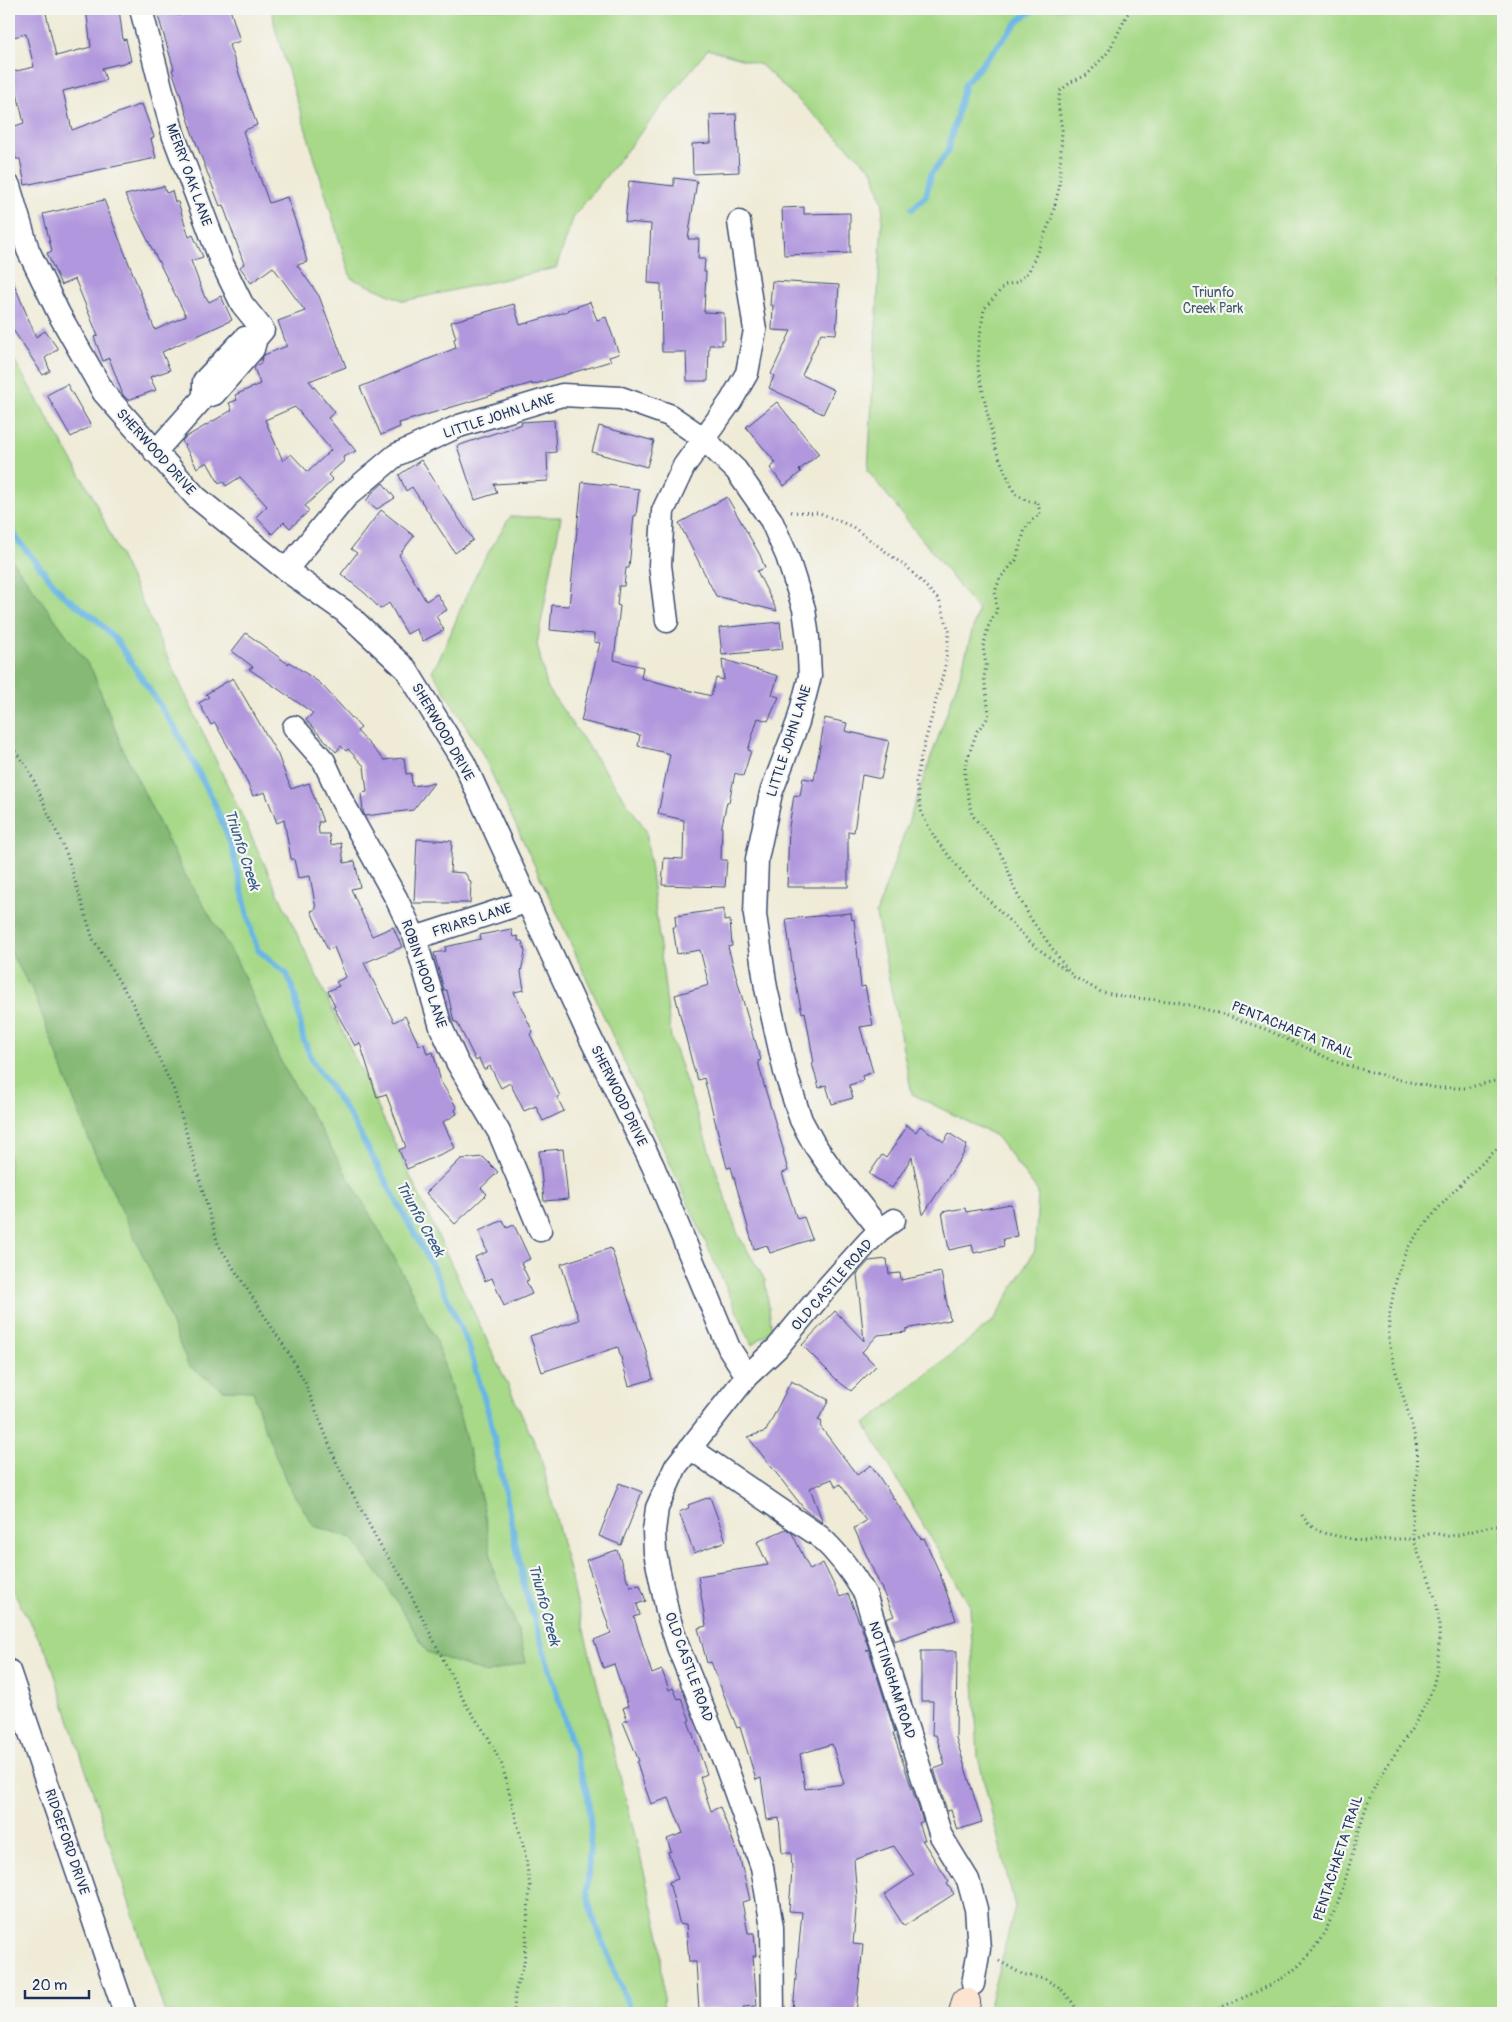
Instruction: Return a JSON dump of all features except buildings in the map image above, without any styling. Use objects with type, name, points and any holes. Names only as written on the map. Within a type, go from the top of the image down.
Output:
[{"type":"street","name":"MERRY OAK LANE","points":[[141,9],[173,134],[221,262],[242,304],[260,334],[253,349],[214,394],[204,397],[155,452]]},
{"type":"street","name":"SHERWOOD DRIVE","points":[[9,186],[28,250],[59,314],[104,393],[196,497],[286,570],[344,610],[406,668],[464,763],[529,901],[587,1031],[653,1166],[729,1348],[747,1376]]},
{"type":"street","points":[[668,621],[660,565],[663,510],[680,472],[731,401],[747,373],[755,330],[739,222]]},
{"type":"street","name":"LITTLE JOHN LANE","points":[[286,570],[346,497],[396,455],[459,426],[562,395],[621,398],[669,415],[703,438],[736,470],[771,520],[787,556],[804,609],[808,638],[810,676],[798,722],[771,793],[757,859],[755,915],[766,988],[785,1072],[801,1120],[830,1168],[887,1225]]},
{"type":"street","name":"ROBIN HOOD LANE","points":[[294,727],[324,761],[342,801],[396,898],[415,938],[441,1027],[457,1062],[499,1132],[540,1230]]},
{"type":"street","name":"FRIARS LANE","points":[[415,938],[529,901]]},
{"type":"street","name":"OLD CASTLE ROAD","points":[[773,2013],[772,1927],[762,1867],[726,1763],[678,1646],[668,1615],[655,1554],[654,1531],[657,1508],[676,1466],[747,1376],[777,1348],[824,1291],[887,1225]]},
{"type":"street","name":"NOTTINGHAM ROAD","points":[[690,1448],[819,1536],[836,1552],[865,1594],[941,1836],[968,1880],[976,1909],[979,1949],[967,2000]]},
{"type":"street","name":"RIDGEFORD DRIVE","points":[[9,1671],[125,2013]]},
{"type":"path","name":"PENTACHAETA TRAIL","points":[[1130,9],[1109,51],[1087,75],[1071,82],[1060,91],[1058,102],[1062,130],[1059,188],[1052,216],[1029,271],[1018,282],[1005,285],[984,309],[979,342],[978,369],[996,448],[1015,494],[1028,501],[1038,502],[1040,514],[1032,520],[1026,529],[1016,560],[1000,578],[996,592],[997,611],[989,624],[983,647],[986,665],[984,677],[989,713],[986,721],[978,731],[966,766],[965,778],[972,815],[994,841],[1005,862],[1014,890],[1031,919],[1072,976],[1101,992],[1127,997],[1178,1002],[1219,1013],[1265,1029],[1336,1062],[1436,1088],[1466,1088],[1503,1080]]},
{"type":"path","points":[[771,520],[788,512],[820,513],[853,526],[910,569],[939,600],[948,631],[945,667],[921,756],[916,782],[922,814],[936,840],[968,879],[1030,942],[1072,976]]},
{"type":"path","points":[[9,743],[29,770],[67,855],[93,938],[134,1004],[174,1090],[218,1244],[291,1357],[304,1383],[338,1466],[382,1549],[402,1577],[466,1705],[488,1737],[502,1765],[525,1853],[530,1886],[524,1964],[515,1992],[514,2013]]},
{"type":"path","name":"PENTACHAETA TRAIL","points":[[1210,2013],[1263,1988],[1294,1970],[1313,1950],[1328,1928],[1341,1893],[1357,1832],[1372,1788],[1403,1744],[1425,1705],[1437,1671],[1440,1639],[1434,1593],[1414,1540],[1412,1526],[1416,1446],[1390,1348],[1389,1318],[1394,1285],[1408,1248],[1441,1203],[1503,1143]]},
{"type":"path","points":[[1302,1515],[1309,1525],[1324,1533],[1362,1541],[1388,1538],[1414,1540],[1432,1533],[1448,1536],[1491,1526],[1503,1526]]},
{"type":"path","points":[[979,1949],[1022,1974],[1045,1978],[1060,1988],[1079,2013]]},
{"type":"green space","name":"Triunfo Creek Park","points":[[272,9],[1503,9],[1503,2013],[987,2013],[1015,1907],[978,1757],[970,1606],[865,1424],[994,1320],[1035,1250],[1038,1192],[996,1136],[912,1094],[876,914],[960,675],[978,610],[868,471],[883,205],[873,171],[761,65],[708,49],[574,216],[556,268],[404,301],[351,278],[275,28]]},
{"type":"green space","points":[[9,351],[91,493],[540,1454],[660,1936],[664,2013],[165,2013],[49,1657],[9,1584]]},
{"type":"green space","points":[[510,517],[561,517],[537,644],[547,687],[646,830],[671,1038],[738,1235],[765,1280],[772,1330],[752,1345],[562,924],[481,751],[432,671],[447,643],[476,574]]},
{"type":"green space","points":[[9,556],[92,670],[124,752],[183,871],[237,961],[281,1062],[390,1249],[437,1342],[460,1417],[484,1509],[493,1570],[519,1633],[526,1662],[486,1673],[427,1652],[389,1589],[352,1538],[314,1526],[288,1485],[263,1424],[253,1391],[223,1390],[188,1365],[152,1275],[91,1145],[33,991],[9,950]]},
{"type":"waterway","points":[[912,209],[926,196],[931,174],[947,153],[965,84],[1020,19],[1036,9]]},
{"type":"waterway","name":"Triunfo Creek","points":[[9,521],[17,539],[63,595],[97,620],[117,641],[175,728],[213,800],[231,844],[253,937],[258,950],[287,974],[295,994],[303,1038],[313,1062],[350,1116],[435,1271],[469,1347],[490,1418],[525,1589],[588,1796],[591,1829],[587,1891],[592,1915],[628,2004],[629,2013]]}]
